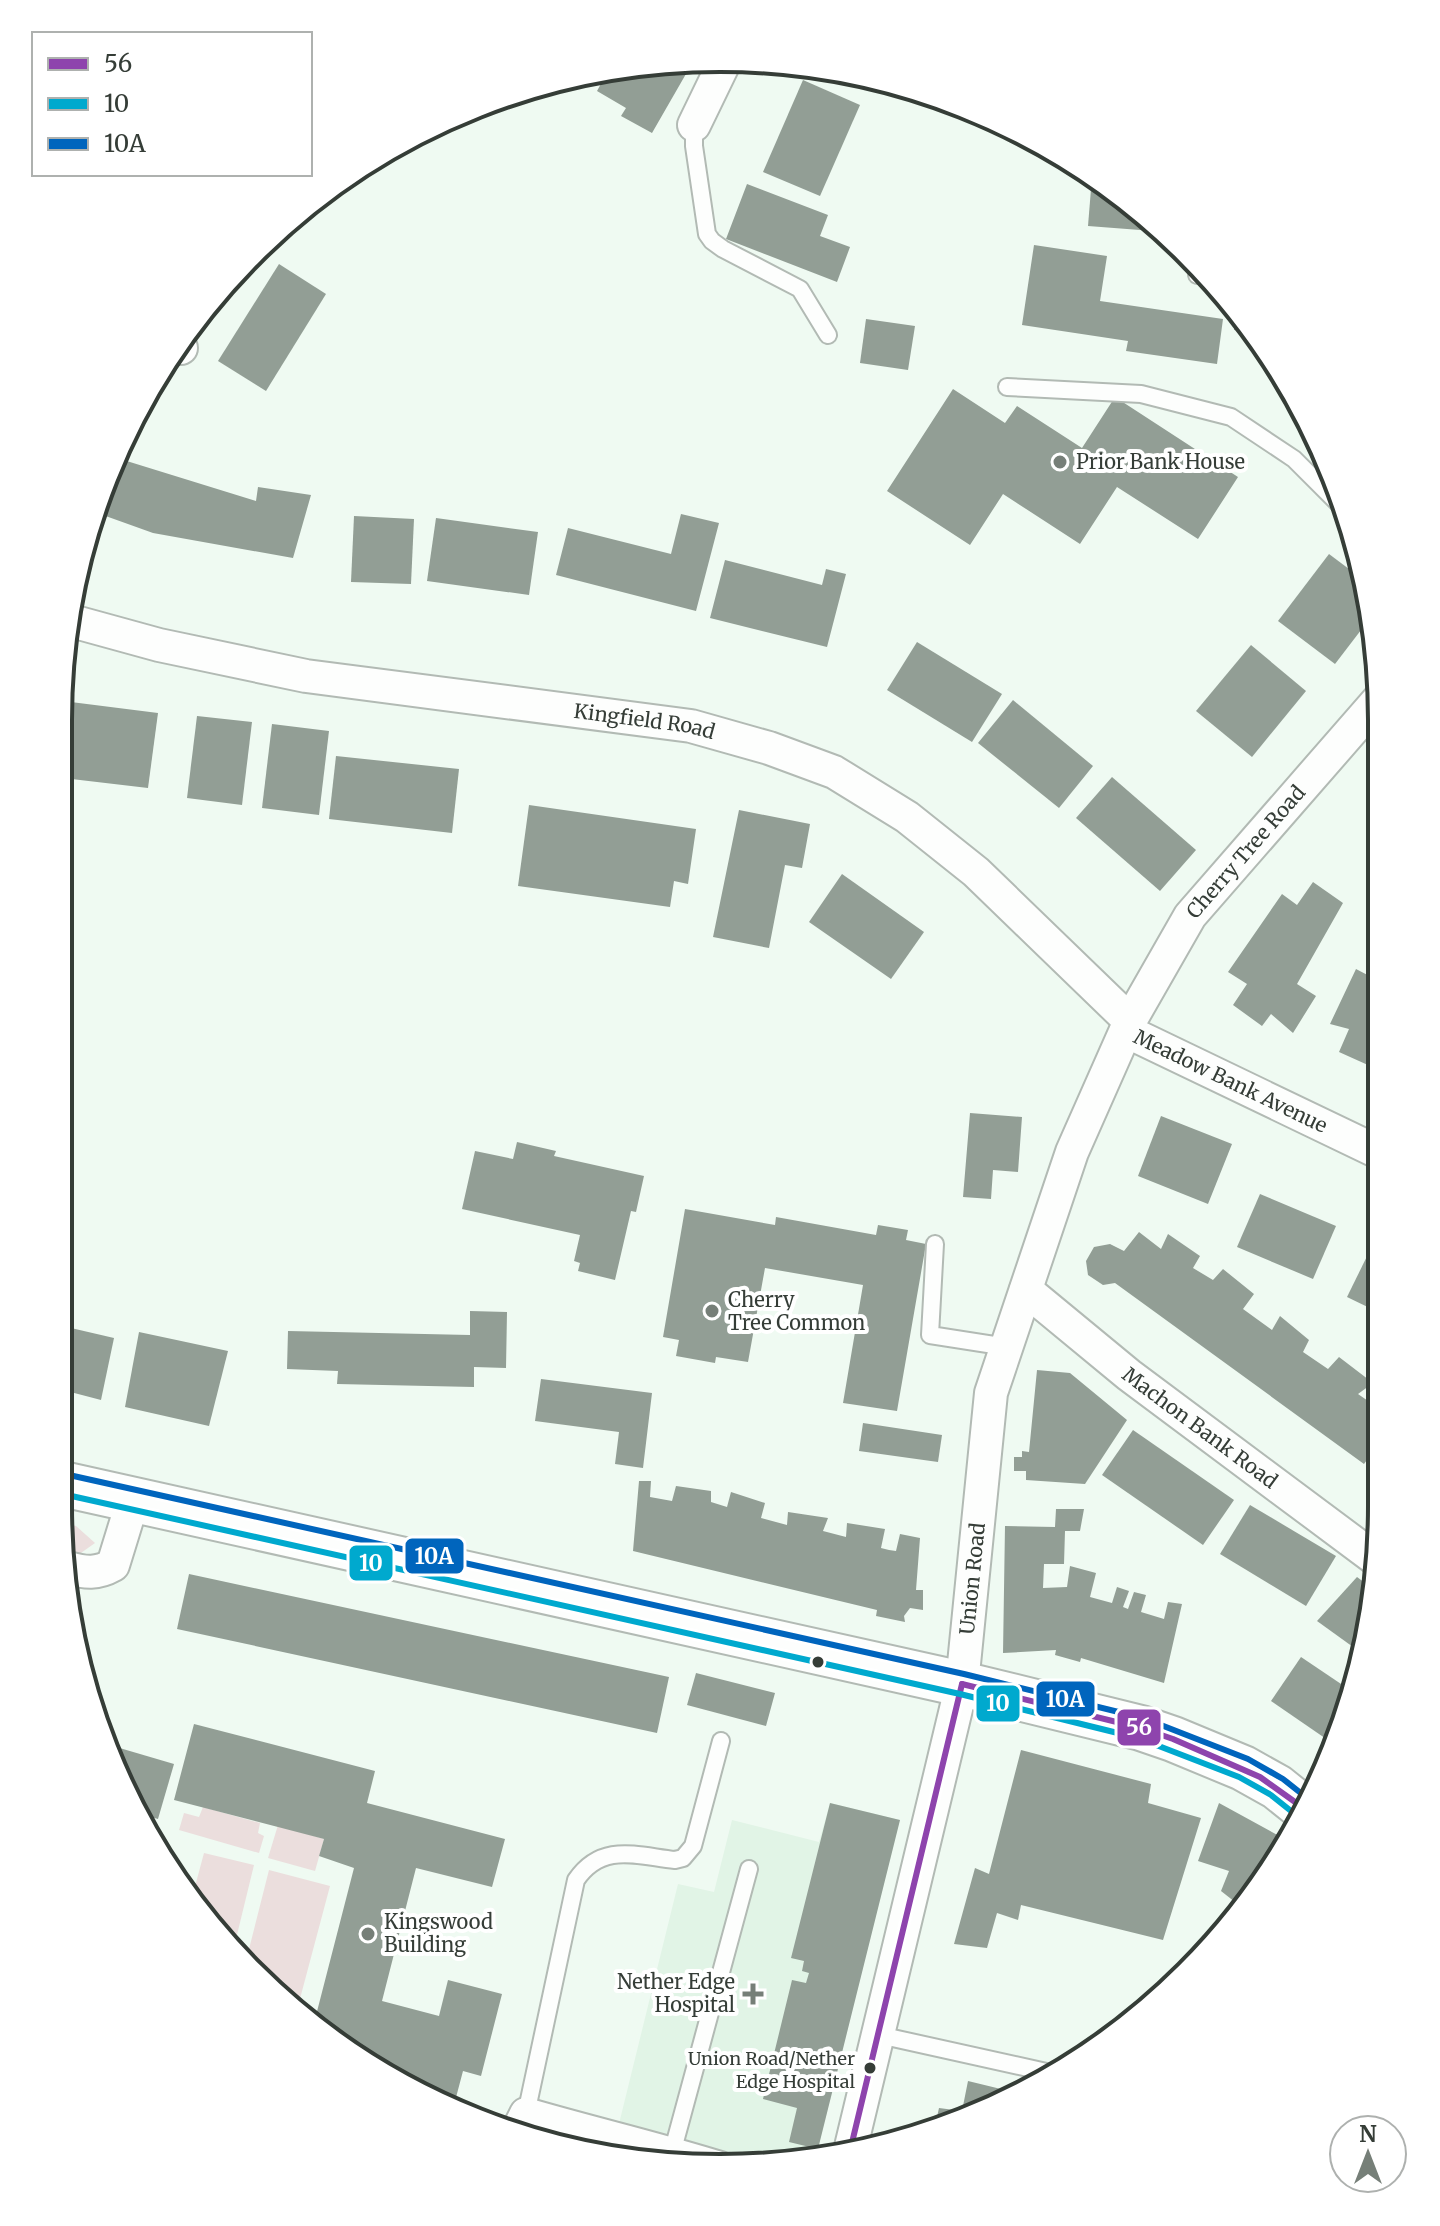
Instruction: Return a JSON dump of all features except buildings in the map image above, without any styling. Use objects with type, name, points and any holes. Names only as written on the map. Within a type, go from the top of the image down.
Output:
[{"type":"street","points":[[694,125],[720,72]]},
{"type":"street","name":"Kingfield Road","points":[[80,623],[159,645],[306,676],[691,726],[769,748],[834,772],[907,817],[976,872],[1128,1026]]},
{"type":"street","name":"Cherry Tree Road","points":[[1128,1026],[1190,916],[1368,712]]},
{"type":"street","name":"Meadow Bank Avenue","points":[[1128,1026],[1368,1147]]},
{"type":"street","name":"Union Road","points":[[853,2140],[962,1684],[991,1393],[1072,1152],[1128,1026]]},
{"type":"street","name":"Machon Bank Road","points":[[1026,1290],[1129,1375],[1367,1552]]},
{"type":"street","points":[[72,1486],[962,1684],[1141,1728],[1260,1777],[1296,1803]]},
{"type":"street","points":[[76,1570],[87,1573],[102,1571],[113,1565],[133,1500]]},
{"type":"street","points":[[531,2126],[666,2152]]},
{"type":"lane","points":[[694,125],[694,146],[707,234],[723,249],[800,289],[828,335]]},
{"type":"lane","points":[[1007,387],[1141,394],[1231,417],[1294,459],[1326,491]]},
{"type":"lane","points":[[935,1244],[930,1335],[1007,1347]]},
{"type":"lane","points":[[521,2123],[576,1880],[584,1868],[598,1858],[620,1853],[675,1860],[683,1858],[693,1846],[721,1741]]},
{"type":"lane","points":[[672,2152],[749,1869]]},
{"type":"lane","points":[[879,2035],[1038,2070]]},
{"type":"shaded area","points":[[72,1525],[95,1543],[78,1555],[74,1554]]},
{"type":"shaded area","name":"Nether Edge Hospital","points":[[830,1803],[900,1820],[818,2146],[762,2153],[678,2153],[615,2140],[678,1884],[714,1892],[732,1820],[819,1842]]},
{"type":"shaded area","points":[[203,1807],[260,1823],[258,1833],[264,1836],[259,1853],[179,1830],[184,1813],[199,1817]]},
{"type":"shaded area","points":[[278,1825],[324,1839],[315,1871],[268,1858]]},
{"type":"shaded area","points":[[204,1853],[254,1865],[237,1937],[206,1900],[195,1885]]},
{"type":"shaded area","points":[[269,1870],[330,1886],[300,1999],[249,1950]]},
{"type":"transit line","name":"10A","points":[[72,1476],[964,1674],[1143,1718],[1248,1759],[1301,1793]]},
{"type":"transit line","name":"10","points":[[72,1496],[960,1694],[1138,1738],[1239,1777],[1271,1795],[1291,1811]]},
{"type":"transit line","name":"56","points":[[962,1684],[1141,1728],[1173,1739],[1260,1777],[1296,1803]]},
{"type":"transit line","name":"56","points":[[853,2140],[962,1684]]},
{"type":"place","name":"Prior Bank House","points":[[1060,462]]},
{"type":"place","name":"Cherry Tree Common","points":[[712,1311]]},
{"type":"place","name":"Kingswood Building","points":[[368,1934]]},
{"type":"place","name":"Nether Edge Hospital","points":[[753,1994]]},
{"type":"place","name":"Union Road/Nether Edge Hospital","points":[[870,2068]]}]
